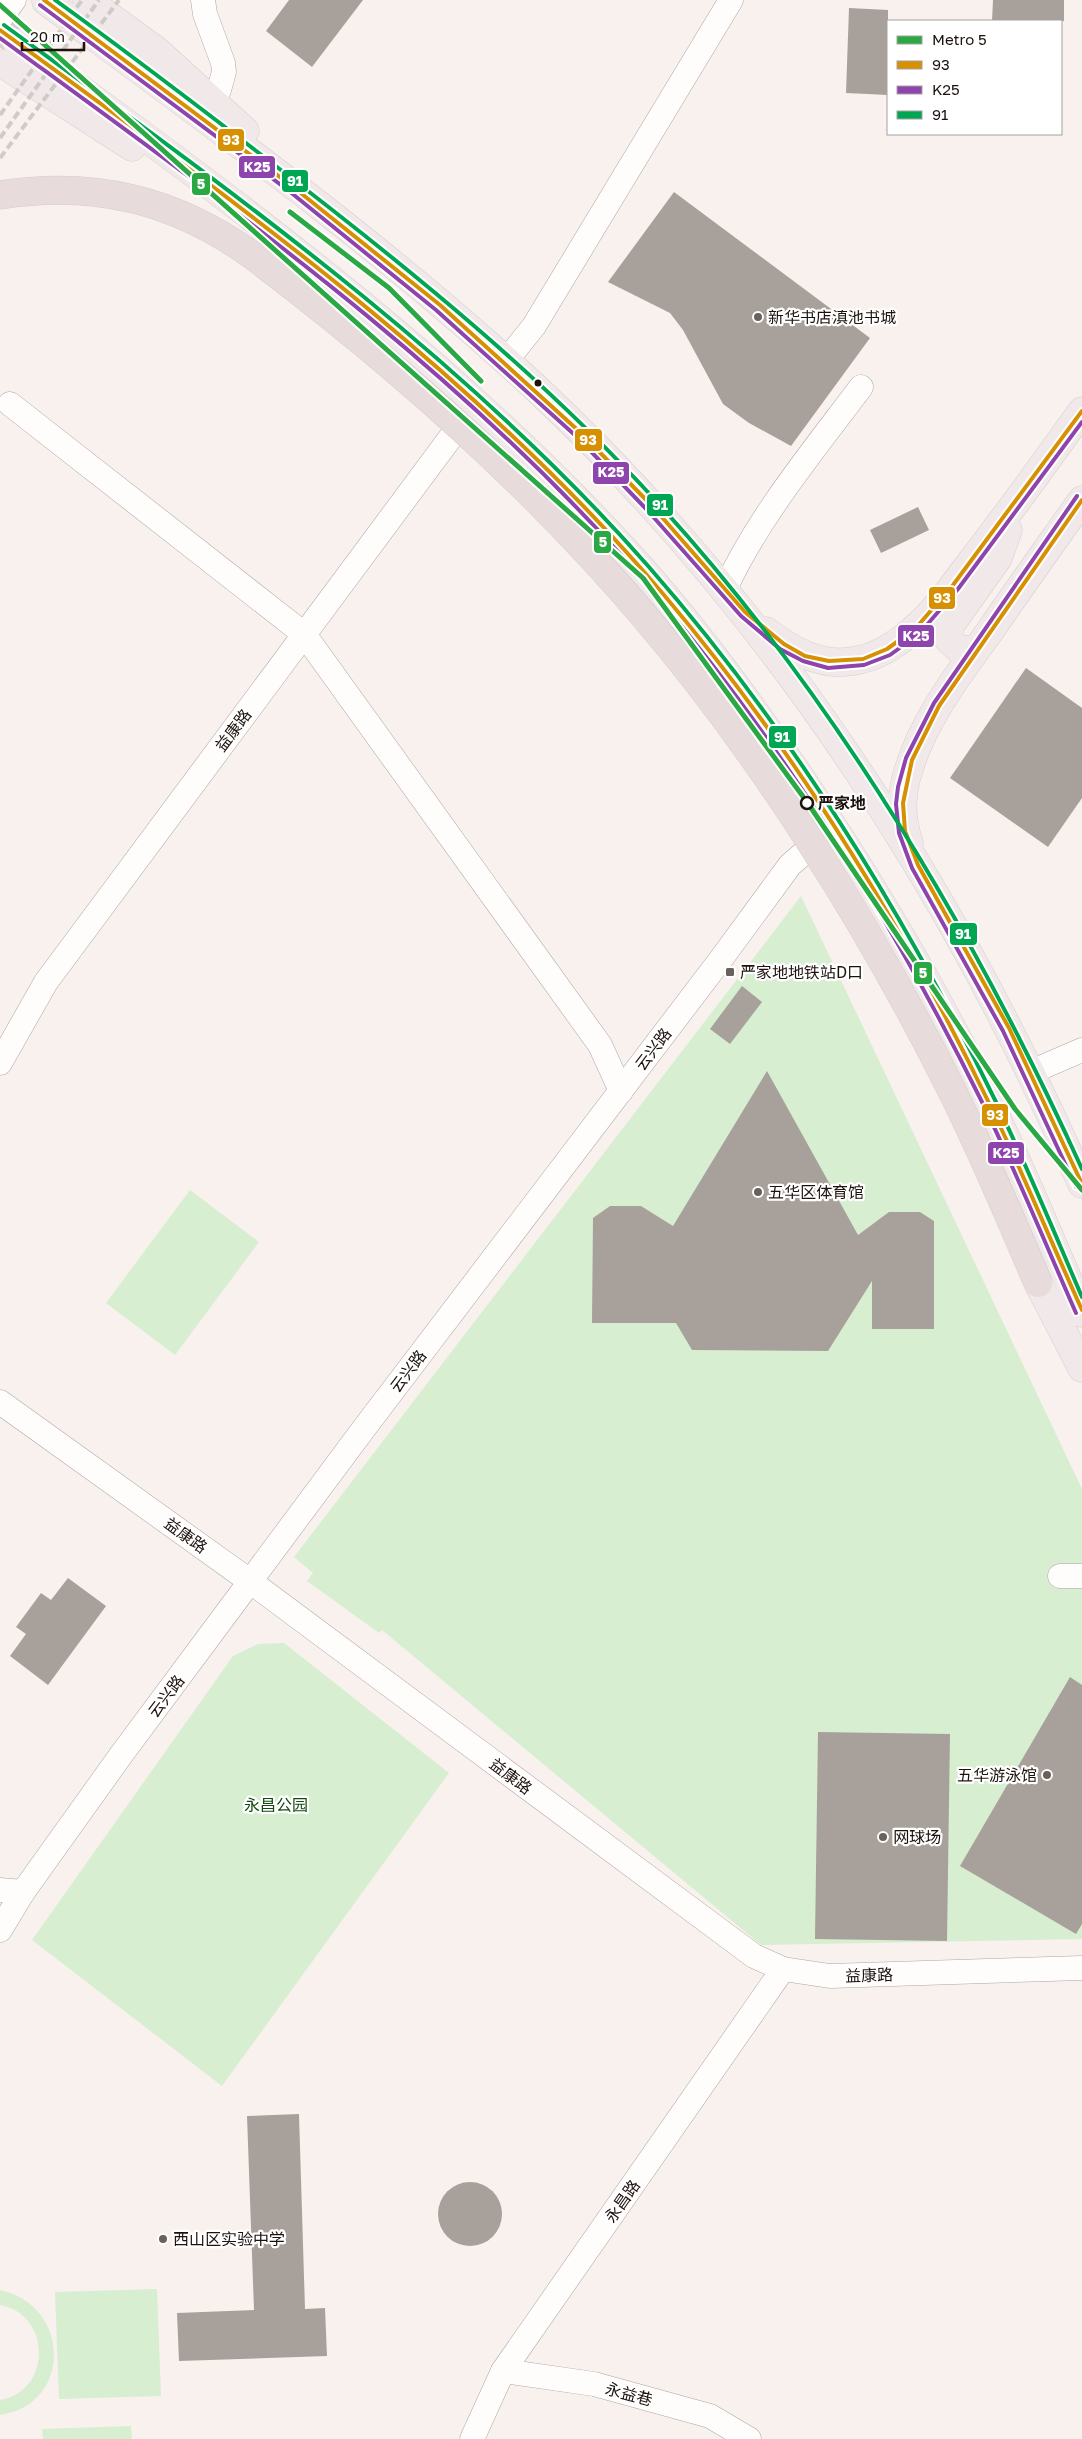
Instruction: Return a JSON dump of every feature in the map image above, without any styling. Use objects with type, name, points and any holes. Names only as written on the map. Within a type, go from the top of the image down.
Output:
[{"type":"highway","points":[[0,196],[61,190],[116,194],[171,209],[226,236],[295,287],[396,370],[484,448],[568,532],[636,607],[684,665],[778,795],[836,884],[894,981],[952,1090],[990,1170],[1038,1283]]},
{"type":"main road","points":[[87,0],[156,51],[188,78],[336,219]]},
{"type":"main road","points":[[46,2],[336,219],[440,303],[506,361],[625,477],[725,589],[766,631],[794,650],[823,660],[852,661],[867,658],[898,642],[929,615],[1020,499],[1082,411]]},
{"type":"main road","points":[[10,53],[80,116],[305,259],[394,331],[477,403],[582,505],[664,595],[740,691],[834,828],[880,900],[938,1003],[996,1117],[1082,1312]]},
{"type":"main road","points":[[978,647],[965,651],[959,649],[950,640],[949,627],[998,558],[1020,499]]},
{"type":"main road","points":[[922,874],[910,846],[903,820],[905,781],[914,753],[930,722],[978,647],[1082,500]]},
{"type":"main road","points":[[725,589],[766,642],[843,750],[922,874],[982,978],[1031,1072],[1082,1184]]},
{"type":"main road","points":[[1038,1283],[1082,1360]]},
{"type":"main road","points":[[1038,1283],[1082,1368]]},
{"type":"street","points":[[0,19],[14,0]]},
{"type":"street","points":[[203,0],[205,14],[223,63],[224,72],[219,90]]},
{"type":"street","points":[[506,361],[534,326],[731,0]]},
{"type":"street","points":[[725,589],[738,562],[758,531],[807,459],[861,387]]},
{"type":"street","name":"益康路","points":[[0,1063],[46,982],[477,403]]},
{"type":"street","points":[[10,404],[304,634],[600,1045],[621,1091]]},
{"type":"street","name":"云兴路","points":[[0,1930],[11,1891],[121,1755],[252,1582],[368,1423],[621,1091],[790,865],[834,828]]},
{"type":"street","points":[[1031,1072],[1082,1050]]},
{"type":"street","name":"益康路","points":[[0,1402],[252,1582],[754,1956],[783,1969],[830,1976],[1082,1968]]},
{"type":"street","name":"永昌路","points":[[472,2439],[503,2371],[783,1969]]},
{"type":"street","name":"永益巷","points":[[503,2371],[594,2384],[710,2416],[749,2439]]},
{"type":"green space","name":"五华区体育馆","points":[[801,896],[1082,1489],[1082,1939],[761,1945],[382,1630],[379,1633],[307,1581],[313,1573],[294,1557]]},
{"type":"green space","points":[[190,1190],[259,1242],[175,1355],[106,1303]]},
{"type":"green space","name":"永昌公园","points":[[284,1643],[449,1773],[222,2086],[32,1940],[233,1656],[258,1644]]},
{"type":"green space","points":[[157,2289],[161,2396],[59,2399],[55,2292]]},
{"type":"green space","points":[[0,2290],[23,2299],[40,2314],[50,2334],[54,2354],[51,2375],[41,2393],[24,2407],[0,2415],[0,2400],[17,2394],[29,2383],[37,2369],[39,2353],[37,2337],[29,2323],[17,2311],[0,2305]]},
{"type":"green space","points":[[131,2426],[132,2439],[43,2439],[42,2429]]},
{"type":"building","points":[[289,0],[363,0],[312,67],[266,31]]},
{"type":"building","points":[[993,0],[1064,0],[1064,21],[992,20]]},
{"type":"building","points":[[849,8],[888,10],[887,95],[846,93]]},
{"type":"building","name":"新华书店滇池书城","points":[[674,192],[870,338],[791,446],[749,423],[723,404],[683,330],[670,313],[608,282]]},
{"type":"building","points":[[918,507],[929,530],[881,553],[870,530]]},
{"type":"building","points":[[1026,668],[1082,708],[1082,798],[1048,847],[950,778]]},
{"type":"building","points":[[742,986],[762,1002],[730,1044],[710,1029]]},
{"type":"building","points":[[767,1071],[858,1235],[889,1212],[920,1212],[934,1221],[934,1329],[872,1329],[872,1281],[828,1351],[692,1350],[676,1323],[592,1323],[593,1218],[610,1206],[641,1206],[673,1226]]},
{"type":"building","points":[[68,1578],[106,1606],[48,1685],[10,1656],[26,1634],[16,1627],[41,1593],[51,1600]]},
{"type":"building","name":"五华游泳馆","points":[[1070,1677],[1082,1685],[1082,1924],[1076,1934],[960,1866]]},
{"type":"building","name":"网球场","points":[[818,1732],[950,1734],[947,1941],[815,1939]]},
{"type":"building","points":[[299,2114],[305,2309],[325,2308],[327,2356],[179,2361],[177,2313],[254,2310],[247,2116]]},
{"type":"building","points":[[470,2182],[488,2187],[493,2191],[497,2196],[502,2214],[497,2232],[493,2237],[488,2241],[470,2246],[452,2241],[447,2237],[443,2232],[438,2214],[443,2196],[447,2191],[452,2187]]},
{"type":"tunnel","points":[[0,30],[17,43]]},
{"type":"railway","points":[[0,115],[82,0]]},
{"type":"railway","points":[[0,138],[99,0]]},
{"type":"railway","points":[[0,158],[119,0]]},
{"type":"metro line","name":"5","points":[[0,5],[643,578],[807,802],[1015,1109],[1082,1190]]},
{"type":"metro line","name":"5","points":[[290,212],[389,288],[481,381]]},
{"type":"transit line","name":"93","points":[[44,0],[292,186],[440,305],[581,433],[653,507],[745,612],[784,644],[805,656],[829,661],[863,659],[887,649],[915,629],[953,585],[1082,411]]},
{"type":"transit line","name":"91","points":[[55,0],[249,146],[426,285],[522,368],[568,411],[657,502],[722,577],[783,655],[841,735],[895,819],[947,904],[995,991],[1040,1079],[1082,1169]]},
{"type":"transit line","name":"K25","points":[[40,5],[289,191],[436,310],[577,437],[648,511],[741,616],[780,649],[803,661],[828,668],[864,665],[890,655],[919,634],[958,589],[1082,422]]},
{"type":"transit line","name":"91","points":[[4,25],[258,213],[423,346],[502,417],[578,490],[649,567],[700,628],[796,756],[882,891],[922,960],[996,1102],[1082,1297]]},
{"type":"transit line","name":"93","points":[[0,30],[263,225],[349,293],[433,364],[514,437],[591,514],[664,595],[712,654],[802,777],[844,841],[883,906],[921,972],[991,1107],[1082,1310]]},
{"type":"transit line","name":"K25","points":[[0,38],[262,232],[348,300],[431,370],[512,444],[589,520],[661,601],[753,719],[796,780],[876,906],[913,970],[995,1128],[1076,1313]]},
{"type":"transit line","name":"K25","points":[[1076,1187],[1003,1031],[912,868],[899,833],[896,804],[898,787],[906,758],[934,703],[1077,496]]},
{"type":"transit line","name":"93","points":[[1082,500],[939,706],[912,760],[903,803],[905,831],[918,865],[1009,1028],[1082,1184]]},
{"type":"place","name":"新华书店滇池书城","points":[[758,317]]},
{"type":"place","name":"严家地","points":[[807,803]]},
{"type":"place","name":"严家地地铁站D口","points":[[730,972]]},
{"type":"place","name":"五华区体育馆","points":[[758,1192]]},
{"type":"place","name":"五华游泳馆","points":[[1047,1775]]},
{"type":"place","name":"网球场","points":[[883,1837]]},
{"type":"place","name":"西山区实验中学","points":[[163,2239]]}]
